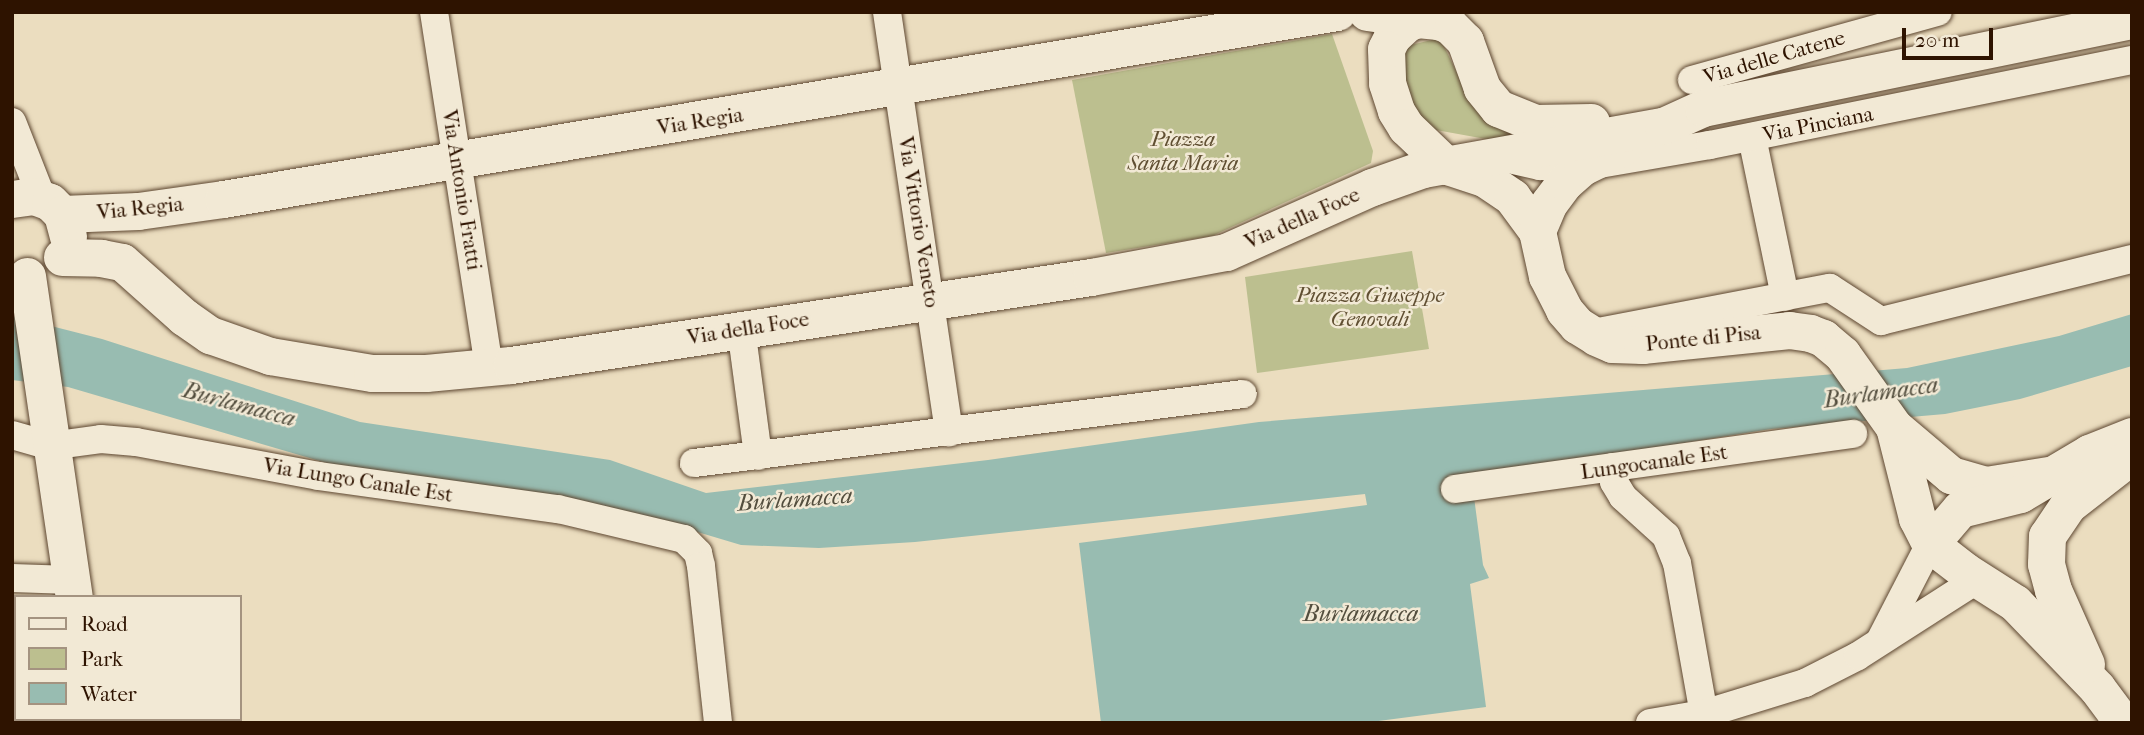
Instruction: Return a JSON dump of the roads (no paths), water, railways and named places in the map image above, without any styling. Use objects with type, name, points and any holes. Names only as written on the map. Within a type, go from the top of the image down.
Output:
[{"type":"street","name":"Via Antonio Fratti","points":[[434,12],[489,368]]},
{"type":"street","name":"Via Vittorio Veneto","points":[[887,12],[932,301],[949,432]]},
{"type":"street","name":"Via Regia","points":[[39,204],[174,206],[899,88],[1337,12]]},
{"type":"street","points":[[1367,12],[1464,27],[1489,98],[1499,108],[1524,121],[1574,124],[1698,94],[2132,20]]},
{"type":"street","name":"Via delle Catene","points":[[1698,94],[1938,12]]},
{"type":"street","points":[[1418,19],[1399,30],[1388,45],[1384,60],[1387,83],[1396,111],[1406,127],[1447,166],[1484,178],[1499,187],[1518,205],[1536,231],[1558,189],[1582,167],[1663,126],[1698,94]]},
{"type":"street","name":"Via Pinciana","points":[[1503,158],[1540,166],[1582,167],[1752,137],[2132,60]]},
{"type":"street","points":[[12,122],[39,204],[68,233],[62,257],[49,270],[23,283],[73,588],[12,578]]},
{"type":"street","name":"Via della Foce","points":[[62,257],[101,258],[122,262],[199,328],[249,350],[320,366],[372,373],[426,373],[489,368],[932,301],[1226,252],[1379,184],[1423,169],[1503,158],[1663,126]]},
{"type":"street","points":[[1752,137],[1785,296]]},
{"type":"street","name":"Ponte di Pisa","points":[[1536,231],[1543,262],[1558,300],[1570,318],[1590,333],[1612,344],[1633,345],[1804,331],[1822,338],[1842,354],[1894,427]]},
{"type":"street","points":[[1590,333],[1830,288],[1881,321],[2132,259]]},
{"type":"street","points":[[741,328],[758,456]]},
{"type":"street","points":[[694,463],[1243,394]]},
{"type":"street","points":[[1894,427],[1944,470],[1968,482],[2000,484],[2048,475]]},
{"type":"street","points":[[1894,427],[1914,511],[1930,544],[2015,603],[2097,688],[2123,723]]},
{"type":"street","name":"Lungocanale Est","points":[[1455,489],[1853,434]]},
{"type":"street","name":"Via Lungo Canale Est","points":[[12,435],[49,441],[115,439],[319,476],[558,509],[684,539],[698,553],[718,723]]},
{"type":"street","points":[[1881,639],[1930,544],[1960,509],[2020,494],[2089,453],[2132,436]]},
{"type":"street","points":[[2097,688],[2053,590],[2046,564],[2046,544],[2054,522],[2068,505],[2132,455]]},
{"type":"street","points":[[1612,467],[1614,482],[1623,497],[1666,537],[1677,563],[1704,714]]},
{"type":"street","points":[[1650,723],[1704,714],[1805,683],[1858,656],[1978,579]]},
{"type":"water","name":"Burlamacca","points":[[2132,314],[2132,366],[2020,399],[1945,414],[1771,429],[1602,456],[1474,497],[1483,565],[1489,578],[1470,584],[1486,707],[1363,723],[1101,723],[1079,543],[1367,505],[1365,494],[915,542],[819,548],[741,545],[674,525],[330,464],[68,387],[12,380],[12,316],[102,339],[360,422],[610,460],[706,493],[988,460],[1259,422],[1907,368],[2059,336]]},
{"type":"park label","name":"Piazza Santa Maria","points":[[1183,151]]},
{"type":"park label","name":"Piazza Giuseppe Genovali","points":[[1370,307]]}]
